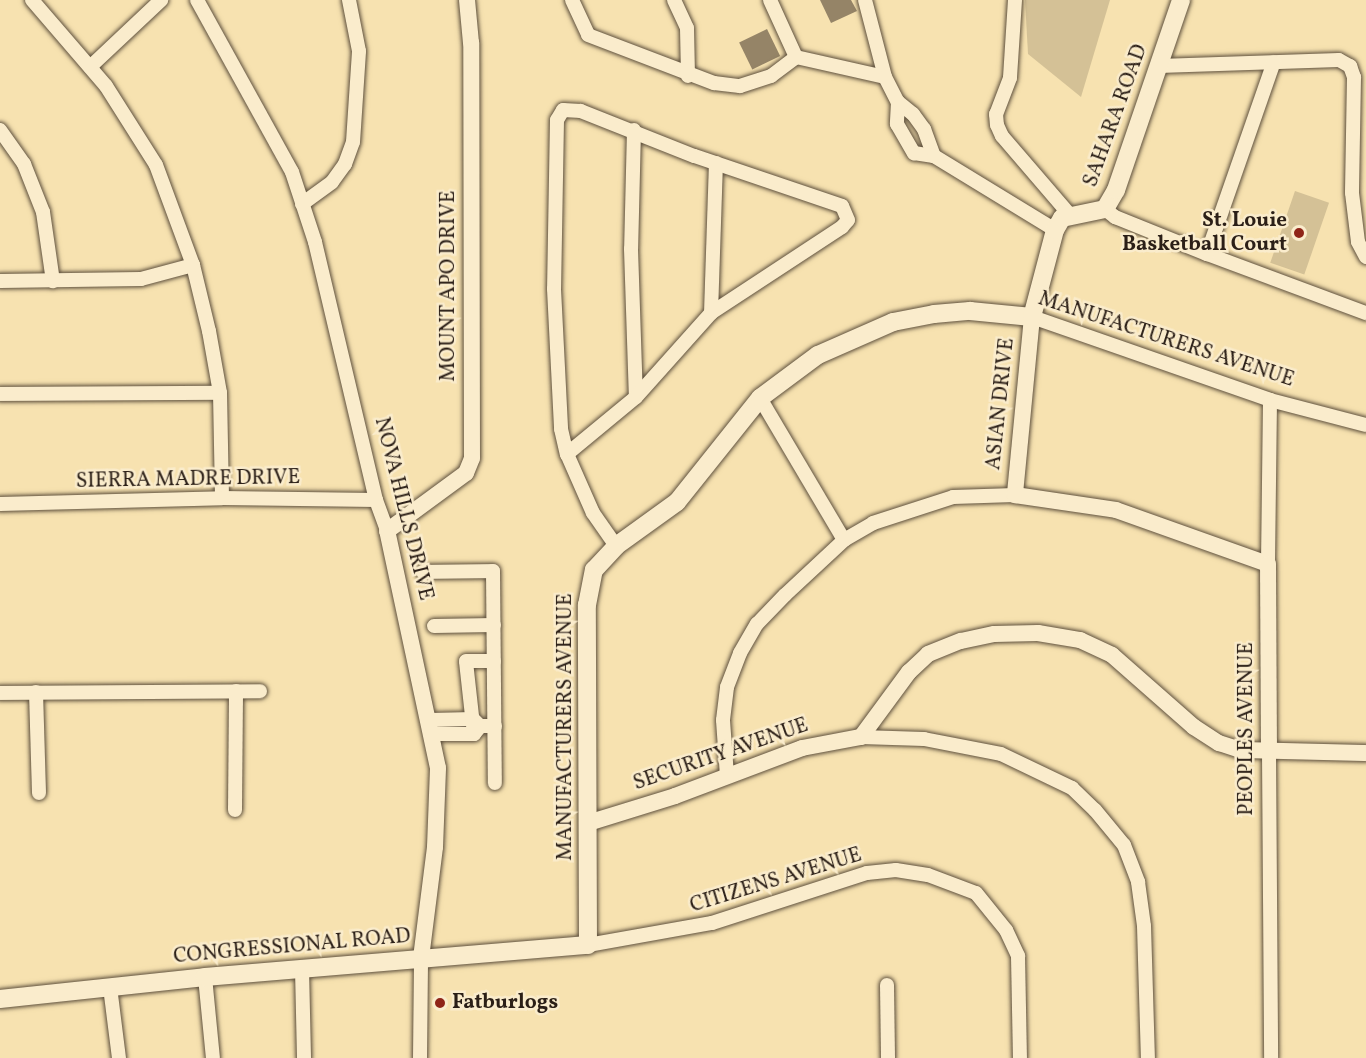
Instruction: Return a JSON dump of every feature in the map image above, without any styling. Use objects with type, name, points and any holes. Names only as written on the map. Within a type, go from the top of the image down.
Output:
[{"type":"main road","name":"SAHARA ROAD","points":[[1069,214],[1105,209],[1116,190],[1181,0]]},
{"type":"main road","points":[[1032,317],[1055,230],[1069,214]]},
{"type":"main road","name":"MANUFACTURERS AVENUE","points":[[588,945],[588,588],[594,570],[616,546],[677,502],[760,398],[818,355],[893,322],[970,312],[1032,317]]},
{"type":"main road","name":"CONGRESSIONAL ROAD","points":[[0,999],[205,977],[588,945]]},
{"type":"street","points":[[32,0],[90,67],[156,165],[193,265],[220,393],[222,498]]},
{"type":"street","points":[[90,67],[162,0]]},
{"type":"street","name":"NOVA HILLS DRIVE","points":[[197,0],[292,172],[315,242],[376,500],[387,531],[431,727],[438,806],[421,958],[420,1058]]},
{"type":"street","points":[[302,204],[332,182],[345,164],[353,142],[359,51],[349,0]]},
{"type":"street","name":"MOUNT APO DRIVE","points":[[387,531],[466,473],[472,458],[471,54],[467,0]]},
{"type":"street","points":[[572,0],[588,36],[688,76],[740,86],[771,76],[796,57],[885,77]]},
{"type":"street","points":[[674,0],[687,28],[688,76]]},
{"type":"street","points":[[770,0],[796,57]]},
{"type":"street","points":[[866,0],[885,77],[898,102],[914,114],[934,156]]},
{"type":"street","points":[[1015,0],[1010,78],[996,114],[997,125],[1002,136],[1069,214]]},
{"type":"street","points":[[1159,66],[1339,60],[1350,66],[1354,76],[1352,193],[1358,242],[1366,257]]},
{"type":"street","points":[[1207,254],[1274,62]]},
{"type":"street","points":[[898,102],[897,124],[903,141],[914,153],[934,156],[1055,230]]},
{"type":"street","points":[[567,454],[636,397],[711,313],[848,220],[842,206],[716,163],[580,111],[563,110],[557,120],[556,382],[567,454],[592,513],[616,546]]},
{"type":"street","points":[[0,130],[24,164],[43,212],[53,281]]},
{"type":"street","points":[[634,130],[631,249],[636,397]]},
{"type":"street","points":[[711,313],[716,163]]},
{"type":"street","points":[[1105,209],[1115,217],[1366,314]]},
{"type":"street","points":[[0,281],[141,279],[193,265]]},
{"type":"street","name":"MANUFACTURERS AVENUE","points":[[1032,317],[1270,400],[1366,425]]},
{"type":"street","name":"ASIAN DRIVE","points":[[1015,495],[1032,317]]},
{"type":"street","points":[[0,394],[220,393]]},
{"type":"street","points":[[760,398],[844,540]]},
{"type":"street","name":"PEOPLES AVENUE","points":[[1270,400],[1268,564],[1271,1058]]},
{"type":"street","points":[[727,776],[723,720],[728,687],[740,653],[757,624],[778,602],[844,540],[873,523],[923,504],[953,497],[1015,495],[1116,510],[1268,564]]},
{"type":"street","name":"SIERRA MADRE DRIVE","points":[[0,504],[222,498],[376,500]]},
{"type":"street","points":[[423,572],[493,572],[495,783]]},
{"type":"street","points":[[434,626],[494,625]]},
{"type":"street","points":[[861,737],[909,672],[928,654],[961,641],[994,634],[1038,633],[1080,640],[1112,655],[1194,727],[1219,743],[1241,750],[1269,752],[1366,753]]},
{"type":"street","points":[[476,726],[466,661],[494,661]]},
{"type":"street","points":[[235,810],[236,691]]},
{"type":"street","points":[[0,693],[260,691]]},
{"type":"street","points":[[36,692],[39,793]]},
{"type":"street","points":[[431,727],[495,726]]},
{"type":"street","name":"SECURITY AVENUE","points":[[588,823],[819,743],[861,737],[924,739],[1000,754],[1072,788],[1095,810],[1124,845],[1138,882],[1144,926],[1148,1058]]},
{"type":"street","name":"CITIZENS AVENUE","points":[[588,945],[712,923],[867,873],[896,870],[928,875],[976,893],[1006,930],[1017,956],[1020,1058]]},
{"type":"street","points":[[302,969],[304,1058]]},
{"type":"street","points":[[205,977],[213,1058]]},
{"type":"street","points":[[887,985],[888,1058]]},
{"type":"street","points":[[110,987],[118,1058]]},
{"type":"shaded area","points":[[1025,0],[1110,0],[1081,97],[1028,54]]},
{"type":"shaded area","name":"St. Louie Basketball Court","points":[[1295,191],[1329,203],[1304,275],[1270,263]]},
{"type":"building","points":[[820,0],[851,0],[857,11],[831,23]]},
{"type":"building","points":[[767,29],[780,56],[752,70],[739,43]]},
{"type":"place","name":"St. Louie Basketball Court","points":[[1299,233]]},
{"type":"place","name":"Fatburlogs","points":[[440,1003]]}]
